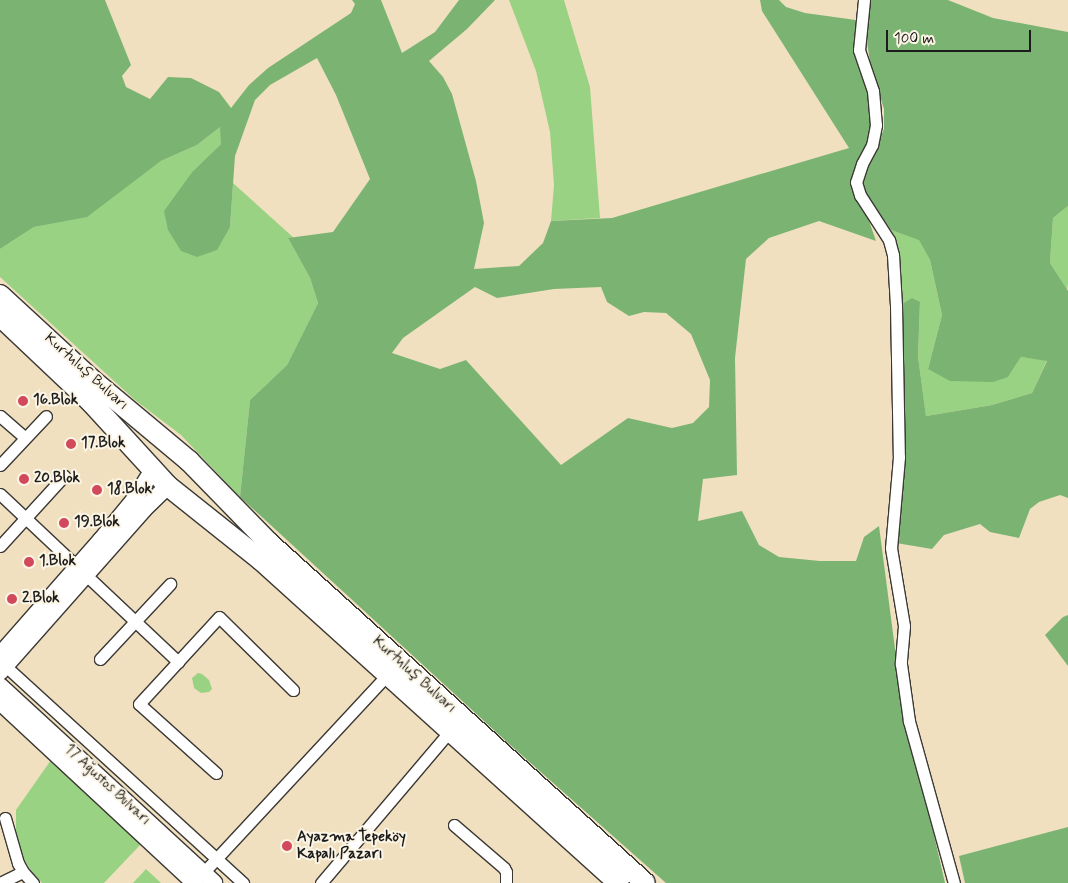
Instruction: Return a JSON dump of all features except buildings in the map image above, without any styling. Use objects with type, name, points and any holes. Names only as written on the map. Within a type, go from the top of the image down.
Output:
[{"type":"highway","name":"Kurtuluş Bulvarı","points":[[0,295],[91,379],[173,447]]},
{"type":"highway","name":"Kurtuluş Bulvarı","points":[[0,316],[91,402],[152,471]]},
{"type":"highway","points":[[173,447],[189,461],[180,479],[168,486],[152,471],[157,458],[173,447]]},
{"type":"highway","name":"Kurtuluş Bulvarı","points":[[189,461],[268,542],[645,883]]},
{"type":"highway","name":"Kurtuluş Bulvarı","points":[[168,486],[261,560],[620,883]]},
{"type":"main road","points":[[82,571],[134,500],[152,471]]},
{"type":"main road","points":[[1,663],[82,571],[168,486]]},
{"type":"main road","name":"17 Ağustos Bulvarı","points":[[0,686],[204,880]]},
{"type":"main road","name":"17 Ağustos Bulvarı","points":[[0,702],[204,880]]},
{"type":"street","points":[[864,0],[859,50],[873,91],[876,125],[872,145],[862,164],[856,182],[860,195],[889,240],[892,255],[896,306],[900,457],[891,548],[904,626],[901,664],[910,721],[954,883]]},
{"type":"street","points":[[0,416],[26,438]]},
{"type":"street","points":[[0,465],[46,416]]},
{"type":"street","points":[[0,546],[64,476]]},
{"type":"street","points":[[0,494],[178,662]]},
{"type":"street","points":[[100,659],[170,584]]},
{"type":"street","points":[[216,773],[139,704],[219,617],[293,690]]},
{"type":"street","points":[[1,663],[243,883]]},
{"type":"street","points":[[204,880],[216,859],[387,675]]},
{"type":"street","points":[[321,883],[450,731]]},
{"type":"street","points":[[5,818],[23,872],[33,883]]},
{"type":"street","points":[[454,825],[504,868],[506,883]]},
{"type":"street","points":[[0,883],[23,872]]},
{"type":"green space","points":[[0,0],[105,0],[131,65],[122,76],[126,87],[150,99],[168,77],[191,78],[219,92],[231,108],[249,85],[268,68],[351,13],[355,4],[352,0],[381,0],[402,53],[435,32],[459,0],[495,0],[467,29],[429,61],[443,77],[452,94],[476,181],[484,223],[474,269],[519,266],[543,243],[551,221],[612,218],[849,148],[762,11],[760,0],[779,0],[786,7],[805,13],[856,20],[855,42],[868,90],[872,120],[869,143],[855,167],[867,215],[876,241],[819,221],[769,238],[746,259],[735,358],[737,475],[703,479],[698,521],[742,511],[759,545],[779,557],[820,561],[856,561],[864,537],[879,526],[900,687],[945,883],[666,883],[508,743],[240,497],[250,400],[287,365],[318,303],[310,278],[288,238],[333,232],[370,179],[336,95],[317,58],[270,85],[255,100],[235,156],[230,227],[217,250],[197,257],[181,251],[168,230],[164,211],[193,171],[221,144],[220,127],[197,145],[161,161],[87,217],[34,227],[0,249]],"holes":[[[475,287],[497,298],[554,289],[601,287],[607,302],[629,316],[644,312],[666,313],[691,334],[710,380],[709,407],[693,423],[672,428],[628,418],[561,465],[466,360],[440,369],[392,353],[403,338]]]},
{"type":"green space","points":[[509,0],[564,0],[590,87],[600,218],[551,221],[554,185],[550,132],[536,71]]},
{"type":"green space","points":[[870,0],[948,0],[993,18],[1068,32],[1068,206],[1053,218],[1050,263],[1068,291],[1068,498],[1060,495],[1039,502],[1030,509],[1019,538],[990,532],[980,524],[944,535],[932,549],[896,543],[902,498],[905,429],[902,304],[912,298],[920,302],[918,356],[926,416],[992,405],[1032,393],[1047,361],[1021,357],[1008,377],[993,382],[950,381],[928,369],[942,315],[930,260],[919,240],[891,230],[864,191],[861,180],[884,129],[884,109],[871,68],[867,42]]},
{"type":"green space","points":[[221,126],[221,144],[193,171],[230,227],[233,183],[294,238],[288,238],[310,278],[318,303],[287,365],[250,400],[240,497],[181,435],[135,400],[0,277],[0,249],[34,227],[87,216],[161,161],[197,145]]},
{"type":"green space","points":[[1068,206],[1067,290],[1050,263],[1053,218]]},
{"type":"green space","points":[[891,230],[919,239],[930,260],[942,315],[928,369],[1008,377],[1021,357],[1047,360],[1032,393],[992,405],[926,416],[918,356],[920,303],[912,299],[902,304],[896,247]]},
{"type":"green space","points":[[1068,615],[1068,666],[1045,635],[1063,617]]},
{"type":"green space","points":[[198,673],[209,680],[212,689],[209,692],[201,693],[194,688],[192,678]]},
{"type":"green space","points":[[51,760],[142,843],[104,883],[42,883],[33,874],[24,859],[16,837],[16,810]]},
{"type":"green space","points":[[1068,827],[1068,883],[965,883],[959,856]]},
{"type":"green space","points":[[146,869],[161,883],[133,883]]},
{"type":"place","name":"16.Blok","points":[[23,401]]},
{"type":"place","name":"17.Blok","points":[[71,444]]},
{"type":"place","name":"20.Blok","points":[[24,479]]},
{"type":"place","name":"18.Blok","points":[[97,490]]},
{"type":"place","name":"19.Blok","points":[[64,523]]},
{"type":"place","name":"1.Blok","points":[[29,562]]},
{"type":"place","name":"2.Blok","points":[[12,599]]},
{"type":"place","name":"Ayazma Tepeköy Kapalı Pazarı","points":[[287,846]]}]
